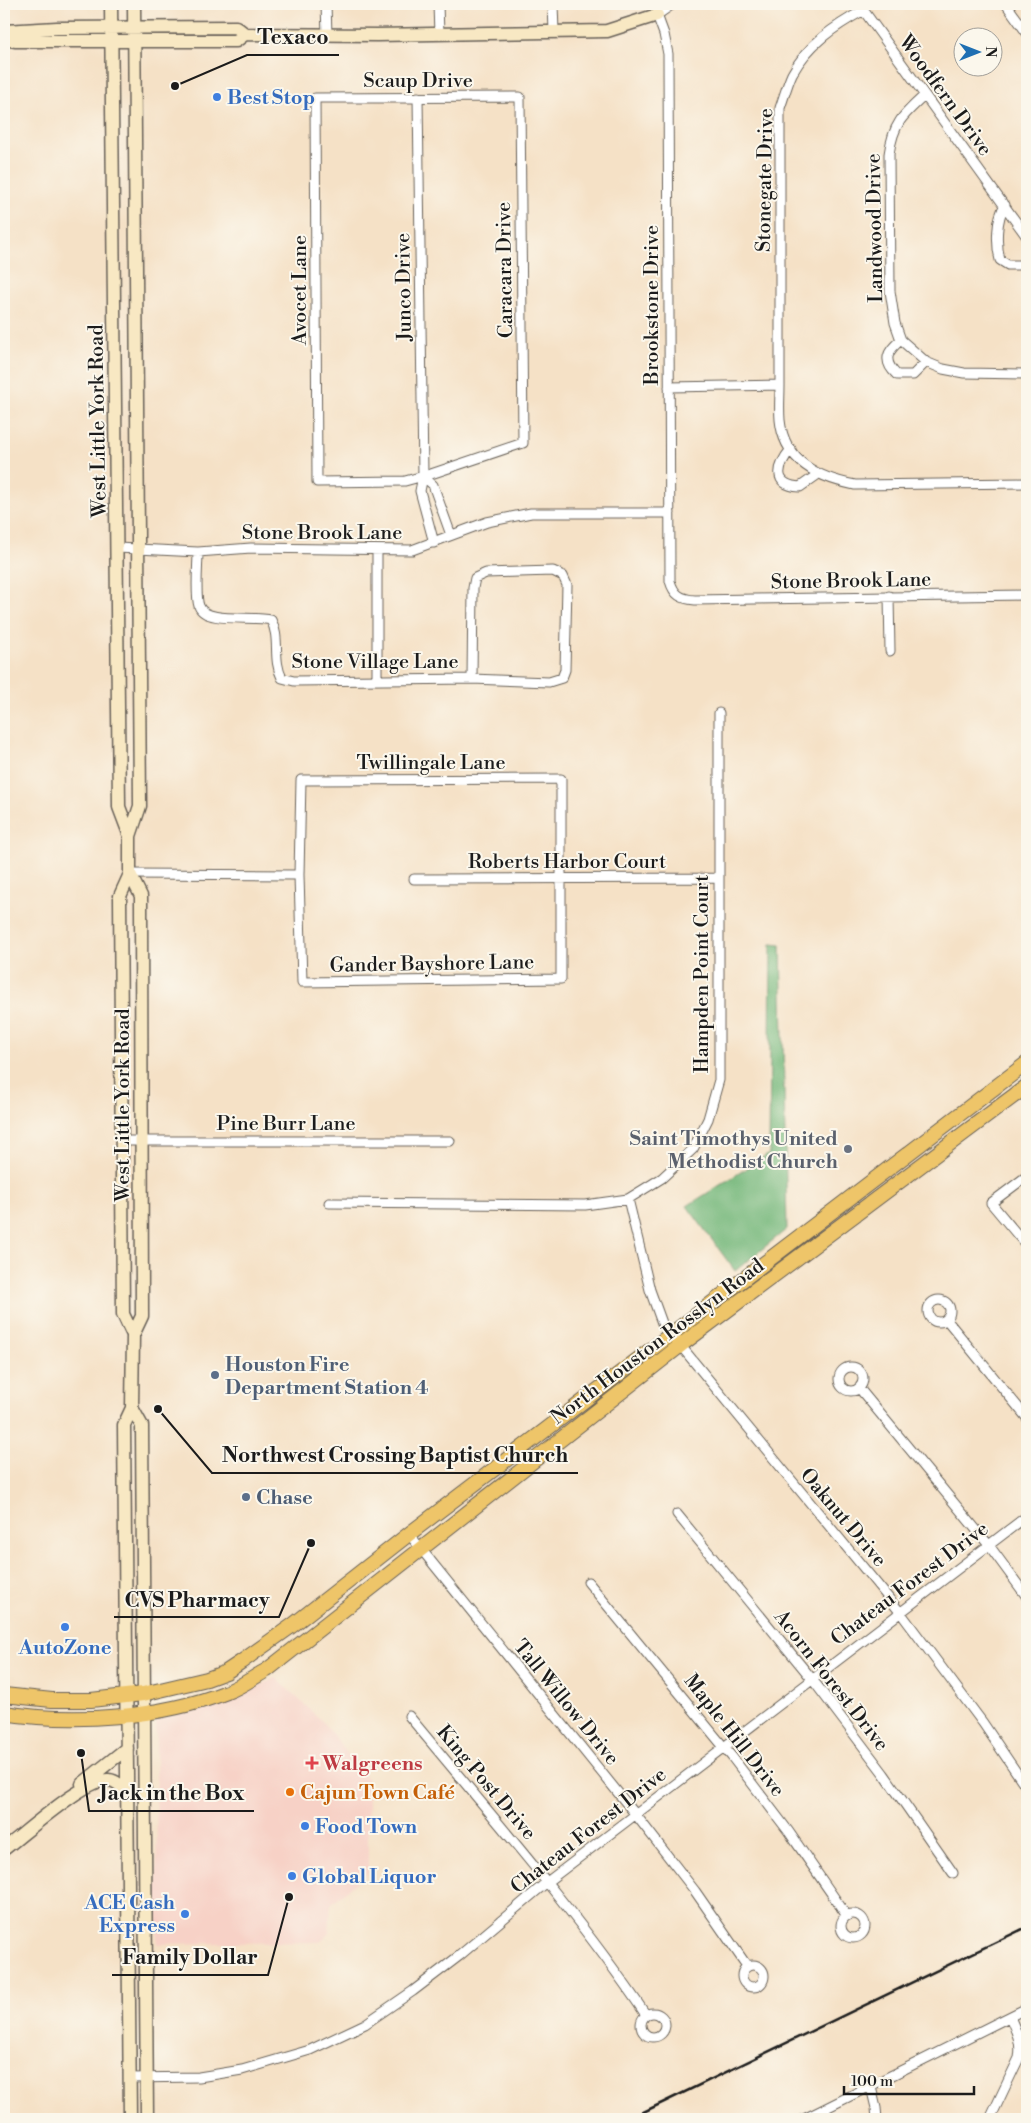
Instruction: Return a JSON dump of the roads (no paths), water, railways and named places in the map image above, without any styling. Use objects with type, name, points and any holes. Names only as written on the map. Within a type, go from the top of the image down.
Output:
[{"type":"main road","name":"West Little York Road","points":[[111,4],[119,807],[130,836]]},
{"type":"main road","name":"West Little York Road","points":[[130,2119],[124,1426],[132,1408],[132,1335],[123,1314],[120,896],[130,874],[130,836],[140,806],[134,4]]},
{"type":"main road","points":[[4,39],[135,41],[327,35],[607,31],[657,14]]},
{"type":"main road","points":[[4,32],[57,28],[236,27],[240,37]]},
{"type":"main road","points":[[113,205],[136,204]]},
{"type":"main road","points":[[115,368],[137,367]]},
{"type":"main road","name":"West Little York Road","points":[[130,874],[141,896],[142,1316],[132,1335]]},
{"type":"main road","points":[[120,987],[141,985]]},
{"type":"main road","name":"North Houston Rosslyn Road","points":[[4,1713],[66,1718],[126,1715],[202,1701],[229,1691],[267,1670],[539,1457],[799,1238],[1027,1063]]},
{"type":"main road","name":"North Houston Rosslyn Road","points":[[4,1695],[52,1700],[91,1700],[143,1694],[207,1679],[226,1672],[293,1625],[409,1534],[530,1444],[676,1340],[807,1251],[1027,1086]]},
{"type":"main road","points":[[951,1120],[958,1138]]},
{"type":"main road","points":[[904,1157],[913,1172]]},
{"type":"main road","points":[[799,1238],[807,1251]]},
{"type":"main road","name":"West Little York Road","points":[[132,1408],[142,1426],[147,2119]]},
{"type":"main road","points":[[530,1444],[539,1457]]},
{"type":"main road","points":[[124,1478],[142,1477]]},
{"type":"main road","points":[[255,1652],[267,1670]]},
{"type":"main road","points":[[78,1791],[83,1782],[127,1748]]},
{"type":"main road","points":[[4,1849],[78,1791],[103,1780],[110,1780],[116,1782],[127,1794]]},
{"type":"main road","points":[[128,1892],[145,1892]]},
{"type":"street","points":[[326,4],[327,35]]},
{"type":"street","points":[[438,4],[439,34]]},
{"type":"street","points":[[553,4],[554,32]]},
{"type":"street","points":[[657,14],[673,4]]},
{"type":"street","points":[[1006,4],[1027,33]]},
{"type":"street","name":"Woodfern Drive","points":[[861,7],[1027,237]]},
{"type":"street","name":"Stonegate Drive","points":[[817,475],[802,463],[791,449],[780,422],[780,108],[792,75],[809,48],[861,7]]},
{"type":"street","name":"Brookstone Drive","points":[[657,14],[668,54],[670,581],[673,591],[678,595]]},
{"type":"street","name":"Landwood Drive","points":[[901,340],[895,323],[890,291],[889,154],[891,139],[896,125],[902,116],[924,96]]},
{"type":"street","name":"Scaup Drive","points":[[315,98],[520,97]]},
{"type":"street","name":"Caracara Drive","points":[[423,476],[523,443],[520,97]]},
{"type":"street","name":"Avocet Lane","points":[[315,98],[317,482],[405,481],[423,476]]},
{"type":"street","name":"Junco Drive","points":[[418,98],[423,476],[420,491],[434,543]]},
{"type":"street","points":[[1005,206],[1000,213],[999,223],[1000,260],[1008,266],[1027,265]]},
{"type":"street","points":[[926,362],[912,375],[897,375],[891,369],[888,355],[892,347],[901,340],[926,362],[943,369],[964,373],[1027,374]]},
{"type":"street","points":[[669,387],[780,385]]},
{"type":"street","points":[[791,449],[782,460],[779,469],[780,477],[792,487],[800,487],[817,475],[836,482],[855,485],[1027,483]]},
{"type":"street","points":[[423,476],[433,485],[451,535]]},
{"type":"street","name":"Stone Brook Lane","points":[[117,548],[198,552],[251,548],[412,550],[487,522],[531,513],[670,513]]},
{"type":"street","points":[[377,550],[377,680]]},
{"type":"street","name":"Stone Village Lane","points":[[198,552],[198,605],[203,613],[213,617],[260,617],[271,620],[276,629],[277,668],[282,678],[294,681],[472,679],[549,682],[562,678],[564,670],[567,585],[561,575],[553,571],[486,573],[475,578],[472,588],[472,679]]},
{"type":"street","name":"Stone Brook Lane","points":[[678,595],[683,599],[696,600],[1027,595]]},
{"type":"street","points":[[889,596],[890,650]]},
{"type":"street","name":"Hampden Point Court","points":[[330,1203],[585,1205],[628,1199],[662,1178],[693,1149],[711,1111],[719,1080],[719,713]]},
{"type":"street","name":"Twillingale Lane","points":[[300,875],[301,780],[561,779],[563,879]]},
{"type":"street","points":[[130,874],[300,875]]},
{"type":"street","name":"Gander Bayshore Lane","points":[[300,875],[302,982],[561,979],[563,879]]},
{"type":"street","name":"Roberts Harbor Court","points":[[414,879],[719,878]]},
{"type":"street","name":"Pine Burr Lane","points":[[122,1140],[450,1141]]},
{"type":"street","points":[[1027,1176],[991,1203],[1027,1246]]},
{"type":"street","name":"Oaknut Drive","points":[[628,1199],[650,1290],[662,1324],[900,1612],[983,1723],[1027,1788]]},
{"type":"street","points":[[946,1319],[1027,1418]]},
{"type":"street","points":[[859,1388],[988,1544],[1027,1597]]},
{"type":"street","name":"Acorn Forest Drive","points":[[677,1514],[812,1679],[884,1774],[953,1873]]},
{"type":"street","name":"Chateau Forest Drive","points":[[130,2078],[199,2077],[242,2070],[310,2050],[365,2024],[414,1991],[460,1956],[547,1882],[1027,1516]]},
{"type":"street","name":"Tall Willow Drive","points":[[409,1534],[636,1815],[695,1891],[747,1966]]},
{"type":"street","name":"Maple Hill Drive","points":[[588,1582],[724,1748],[789,1832],[847,1916]]},
{"type":"street","name":"King Post Drive","points":[[409,1716],[547,1882],[617,1972],[646,2015]]},
{"type":"street","points":[[804,2119],[1027,2008]]},
{"type":"street","points":[[990,2119],[1019,2058],[1021,2048],[1020,2039],[1010,2017]]},
{"type":"street","points":[[871,2087],[877,2119]]},
{"type":"railway","points":[[629,2119],[1027,1927]]},
{"type":"place","name":"Texaco","points":[[175,86]]},
{"type":"place","name":"Best Stop","points":[[217,97]]},
{"type":"place","name":"Saint Timothys United Methodist Church","points":[[848,1149]]},
{"type":"place","name":"Houston Fire Department Station 4","points":[[215,1375]]},
{"type":"place","name":"Northwest Crossing Baptist Church","points":[[158,1409]]},
{"type":"place","name":"Chase","points":[[246,1497]]},
{"type":"place","name":"CVS Pharmacy","points":[[311,1543]]},
{"type":"place","name":"AutoZone","points":[[65,1627]]},
{"type":"place","name":"Jack in the Box","points":[[81,1753]]},
{"type":"place","name":"Walgreens","points":[[312,1763]]},
{"type":"place","name":"Cajun Town Café","points":[[290,1792]]},
{"type":"place","name":"Food Town","points":[[305,1826]]},
{"type":"place","name":"Global Liquor","points":[[292,1876]]},
{"type":"place","name":"Family Dollar","points":[[289,1897]]},
{"type":"place","name":"ACE Cash Express","points":[[185,1914]]}]
